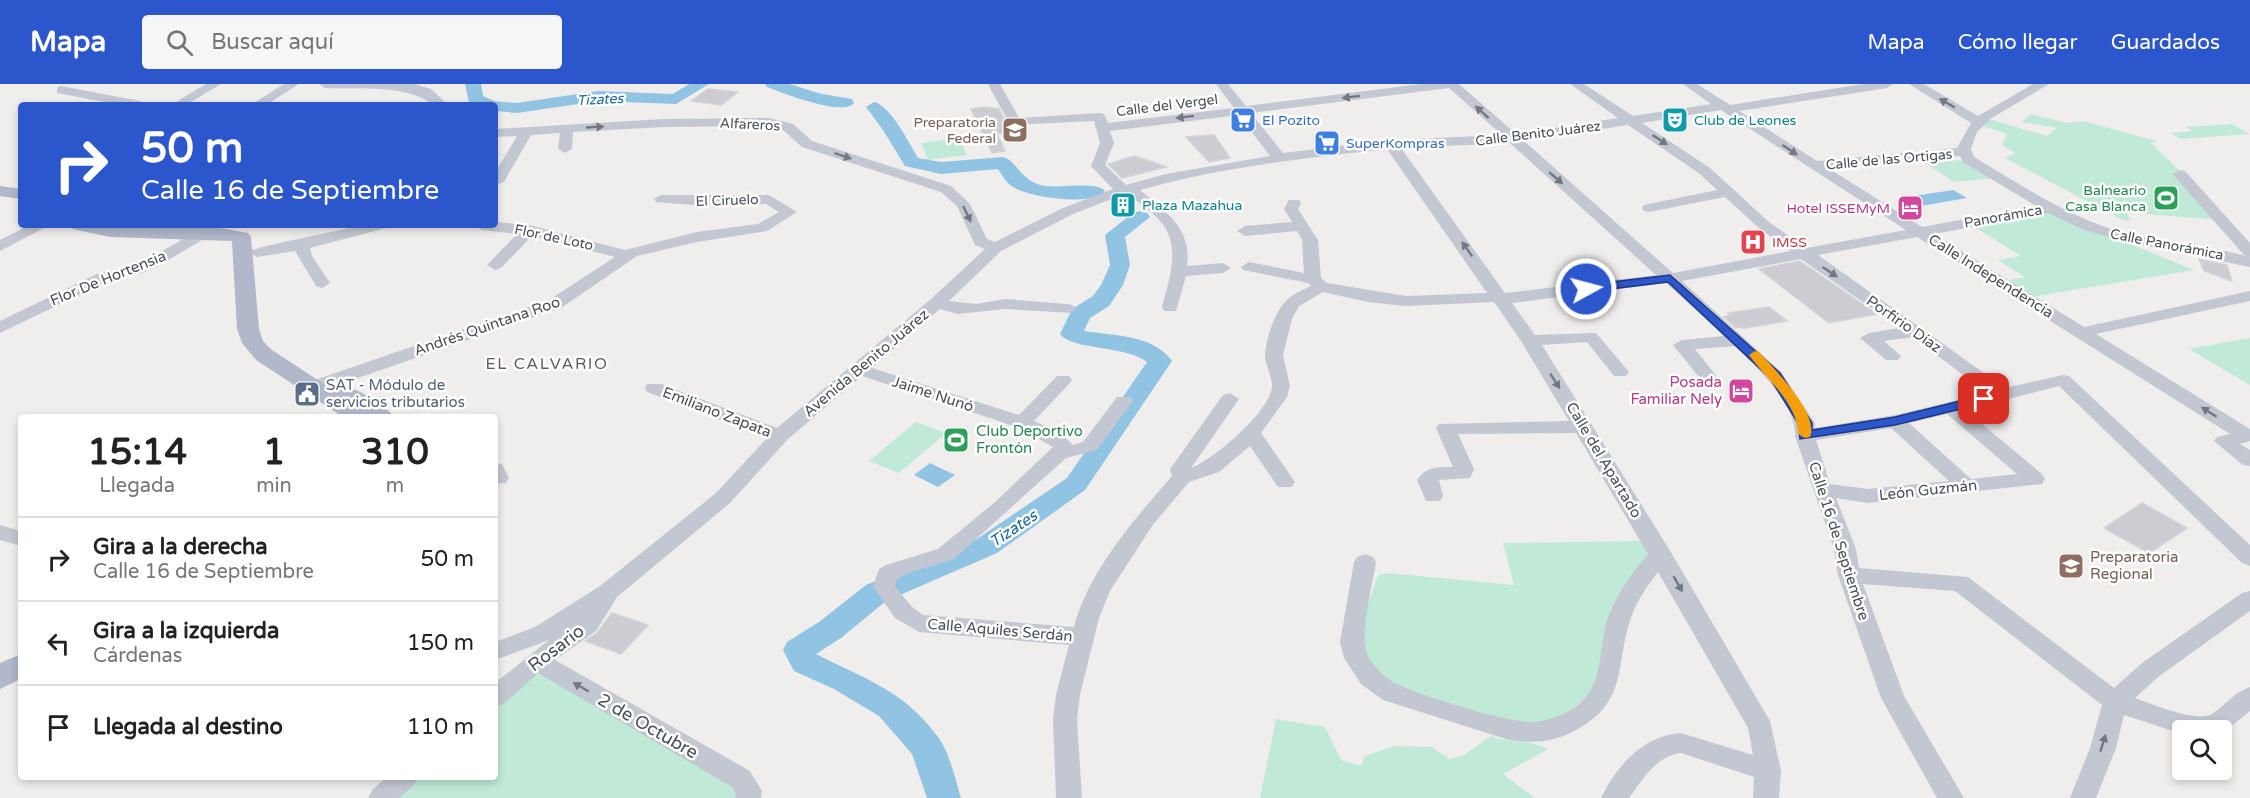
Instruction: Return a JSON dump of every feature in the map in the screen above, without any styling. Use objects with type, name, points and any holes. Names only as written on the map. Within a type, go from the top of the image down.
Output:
[{"type":"main road","points":[[0,185],[18,187]]},
{"type":"main road","points":[[0,191],[18,194]]},
{"type":"main road","points":[[104,228],[144,233],[235,228],[252,232],[256,236],[261,319],[267,338],[354,414]]},
{"type":"main road","points":[[197,228],[243,239],[247,322],[253,343],[271,361],[376,414]]},
{"type":"main road","points":[[0,677],[18,667]]},
{"type":"street","points":[[73,84],[61,90],[124,102]]},
{"type":"street","points":[[182,102],[215,84]]},
{"type":"street","points":[[261,102],[293,84]]},
{"type":"street","points":[[325,84],[408,86],[427,92],[439,102]]},
{"type":"street","points":[[994,84],[1015,122],[1099,117],[1107,143],[1098,166],[1166,217],[1175,229],[1181,253],[1170,307]]},
{"type":"street","points":[[1222,84],[1280,159]]},
{"type":"street","name":"Calle del Vergel","points":[[1102,128],[1451,84]]},
{"type":"street","name":"Calle 16 de Septiembre","points":[[1451,84],[1739,340],[1767,366],[1790,396],[1805,423],[1805,436],[1845,549],[1849,575],[1893,698],[1951,798]]},
{"type":"street","name":"Porfirio Díaz","points":[[1576,84],[1705,171],[1727,192],[1805,255],[1916,331],[2002,395]]},
{"type":"street","name":"Calle Independencia","points":[[1689,84],[1814,166],[2247,436],[2224,441],[2250,460]]},
{"type":"street","name":"Calle Benito Juárez","points":[[1280,159],[1391,144],[1512,139],[1629,120],[1887,84]]},
{"type":"street","points":[[1915,84],[1979,122]]},
{"type":"street","points":[[1964,152],[1971,131],[1979,122],[2011,100],[2043,84]]},
{"type":"street","name":"Alfareros","points":[[498,133],[742,121],[784,125],[807,144],[946,189],[963,204],[981,242],[995,248]]},
{"type":"street","points":[[565,149],[567,129]]},
{"type":"street","points":[[498,180],[526,131]]},
{"type":"street","name":"Calle del Apartado","points":[[1391,144],[1530,341],[1661,554],[1761,728],[1768,771],[1766,798]]},
{"type":"street","name":"Calle de las Ortigas","points":[[1814,166],[1860,159],[1964,152]]},
{"type":"street","name":"Calle Panorámica","points":[[1964,152],[1968,159],[2050,208],[2082,224],[2120,236],[2202,249],[2250,262]]},
{"type":"street","name":"Avenida Benito Juárez","points":[[498,650],[543,633],[608,592],[723,498],[780,436],[937,303],[995,248],[1068,211],[1127,189],[1166,178],[1280,159]]},
{"type":"street","points":[[2180,174],[2250,252]]},
{"type":"street","points":[[1649,208],[1727,192]]},
{"type":"street","name":"El Ciruelo","points":[[661,199],[692,201],[770,199],[789,213]]},
{"type":"street","points":[[1069,798],[1065,720],[1068,695],[1088,618],[1100,589],[1145,521],[1182,477],[1214,468],[1250,432],[1280,392],[1281,381],[1274,355],[1286,314],[1317,283],[1310,240],[1292,209],[1294,203]]},
{"type":"street","name":"Panorámica","points":[[1249,267],[1393,301],[1501,298],[1670,278],[1805,255],[1920,231],[2050,208]]},
{"type":"street","name":"Andrés Quintana Roo","points":[[319,384],[555,304],[625,255],[697,237],[762,228],[789,213]]},
{"type":"street","points":[[1245,231],[1302,226]]},
{"type":"street","name":"Flor de Loto","points":[[498,227],[582,240],[625,255]]},
{"type":"street","points":[[0,246],[36,228]]},
{"type":"street","points":[[257,252],[301,245],[369,228]]},
{"type":"street","name":"Flor De Hortensia","points":[[0,328],[98,279],[136,270],[212,230]]},
{"type":"street","points":[[495,265],[529,230]]},
{"type":"street","points":[[301,245],[304,256],[322,284]]},
{"type":"street","points":[[1178,272],[1223,268]]},
{"type":"street","points":[[2083,332],[2250,296]]},
{"type":"street","points":[[937,303],[958,309],[976,309],[1005,304],[1067,309]]},
{"type":"street","points":[[1892,356],[1869,338],[1916,331]]},
{"type":"street","points":[[1530,341],[1593,338],[1620,372]]},
{"type":"street","points":[[1713,383],[1682,345],[1739,340]]},
{"type":"street","name":"Jaime Nunó","points":[[858,369],[1022,423],[1061,441],[1063,445],[1060,453]]},
{"type":"street","points":[[1022,423],[1063,380]]},
{"type":"street","points":[[1805,436],[1895,421],[2062,380],[2139,450],[2250,558]]},
{"type":"street","name":"Emiliano Zapata","points":[[654,388],[780,436]]},
{"type":"street","points":[[1182,477],[1180,469],[1230,399]]},
{"type":"street","points":[[1060,453],[1082,450],[1090,446],[1124,401]]},
{"type":"street","name":"León Guzmán","points":[[1822,489],[1868,496],[2035,479],[1950,407]]},
{"type":"street","points":[[1895,421],[1968,487]]},
{"type":"street","points":[[1432,496],[1427,480],[1434,474],[1463,473],[1464,469],[1446,428],[1583,427]]},
{"type":"street","points":[[1250,432],[1286,482]]},
{"type":"street","name":"Calle Aquiles Serdán","points":[[1060,453],[1002,507],[946,554],[938,559],[894,570],[885,579],[888,591],[907,617],[919,623],[1083,637]]},
{"type":"street","points":[[0,532],[18,538]]},
{"type":"street","points":[[1365,562],[1352,642],[1356,658],[1370,677],[1392,693],[1509,730],[1530,733],[1555,729],[1593,706],[1604,690],[1620,616],[1638,581],[1661,554]]},
{"type":"street","points":[[1849,575],[1960,583],[2115,702],[2190,726],[2214,726],[2250,697]]},
{"type":"street","name":"Rosario","points":[[498,694],[536,661],[588,625],[601,608],[608,592]]},
{"type":"street","points":[[2083,798],[2103,748],[2115,702],[2150,670],[2250,599]]},
{"type":"street","name":"2 de Octubre","points":[[536,661],[741,779],[749,790],[748,798]]},
{"type":"street","points":[[1614,798],[1646,757],[1667,742],[1681,743],[1768,771]]},
{"type":"street","points":[[381,798],[402,780]]},
{"type":"green space","points":[[2030,114],[2067,123],[2083,121],[2157,141],[2151,143],[2188,179],[2220,220],[2146,214],[2139,206],[2116,202],[2116,208],[2126,211],[2130,220],[2125,221],[2005,158],[2016,153],[2002,145],[2007,134],[1980,125],[1989,119],[2047,136],[2057,128],[2022,122]]},
{"type":"green space","points":[[2232,124],[2250,134],[2181,139],[2170,133],[2193,131],[2186,127]]},
{"type":"green space","points":[[959,138],[967,155],[928,160],[921,143]]},
{"type":"green space","points":[[1963,160],[1995,178],[1954,182],[1924,162]]},
{"type":"green space","points":[[2050,211],[2194,270],[2031,297],[2005,281],[2025,277],[1998,260],[2021,256],[1971,225]]},
{"type":"green space","points":[[2250,338],[2250,385],[2189,349]]},
{"type":"green space","points":[[916,422],[946,433],[899,473],[869,461]]},
{"type":"green space","points":[[1645,541],[1651,557],[1600,685],[1568,713],[1539,728],[1394,689],[1367,665],[1360,627],[1378,575],[1388,573],[1514,585],[1503,543]]},
{"type":"green space","points":[[537,667],[742,790],[740,798],[390,798],[411,780],[498,780],[498,701]]},
{"type":"green space","points":[[1276,719],[1325,727],[1341,760],[1361,766],[1365,756],[1394,746],[1432,747],[1449,759],[1464,755],[1491,736],[1548,749],[1503,774],[1535,798],[1260,798]]},
{"type":"water","points":[[1953,190],[1967,198],[1921,206],[1907,197]]},
{"type":"water","points":[[930,463],[955,475],[938,487],[914,475]]},
{"type":"building","points":[[708,89],[738,92],[721,105],[691,101]]},
{"type":"building","name":"Preparatoria Federal","points":[[984,107],[999,109],[1008,126],[1016,127],[1018,131],[997,134],[1005,151],[992,153],[971,109]]},
{"type":"building","points":[[1214,135],[1230,158],[1209,162],[1186,137]]},
{"type":"building","points":[[1134,156],[1167,167],[1122,178],[1108,164]]},
{"type":"building","points":[[2199,259],[2227,265],[2232,281],[2204,271]]},
{"type":"building","points":[[1800,261],[1877,314],[1829,323],[1759,269]]},
{"type":"building","points":[[1769,307],[1787,321],[1745,328],[1735,327],[1724,317],[1731,315],[1728,313]]},
{"type":"building","points":[[2142,503],[2187,528],[2149,553],[2104,528]]},
{"type":"building","points":[[612,613],[648,625],[621,654],[585,641],[597,633]]},
{"type":"waterway","name":"Tizates","points":[[473,84],[475,98],[482,102]]},
{"type":"waterway","name":"Tizates","points":[[498,106],[517,108],[598,96],[676,99],[701,84]]},
{"type":"waterway","name":"Tizates","points":[[773,84],[819,99],[846,103]]},
{"type":"waterway","name":"Tizates","points":[[874,107],[891,128],[911,162],[941,168],[1003,163],[1018,182],[1036,190],[1045,192],[1095,191]]},
{"type":"waterway","name":"Tizates","points":[[944,798],[927,747],[890,707],[845,680],[805,663],[798,650],[830,630],[876,593],[987,546],[1076,484],[1160,361],[1150,353],[1129,344],[1071,334],[1080,314],[1101,301],[1112,285],[1120,265],[1115,235],[1140,217]]},
{"type":"slow traffic","points":[[1755,355],[1767,366],[1790,396],[1805,423],[1805,434]]},
{"type":"place","name":"El Pozito","points":[[1243,120]]},
{"type":"place","name":"Club de Leones","points":[[1675,120]]},
{"type":"place","name":"Preparatoria Federal","points":[[1015,130]]},
{"type":"place","name":"SuperKompras","points":[[1327,143]]},
{"type":"place","name":"Balneario Casa Blanca","points":[[2166,198]]},
{"type":"place","name":"Plaza Mazahua","points":[[1123,205]]},
{"type":"place","name":"Hotel ISSEMyM","points":[[1910,208]]},
{"type":"place","name":"IMSS","points":[[1753,242]]},
{"type":"place","name":"Posada Familiar Nely","points":[[1741,391]]},
{"type":"place","name":"SAT - Módulo de servicios tributarios","points":[[307,394]]},
{"type":"place","name":"Club Deportivo Frontón","points":[[956,440]]},
{"type":"place","name":"Preparatoria Regional","points":[[2071,566]]},
{"type":"district","name":"EL CALVARIO","points":[[547,363]]},
{"type":"route","points":[[1586,289],[1670,278],[1767,366],[1798,409],[1805,423],[1805,436],[1895,421],[1984,399]]}]
